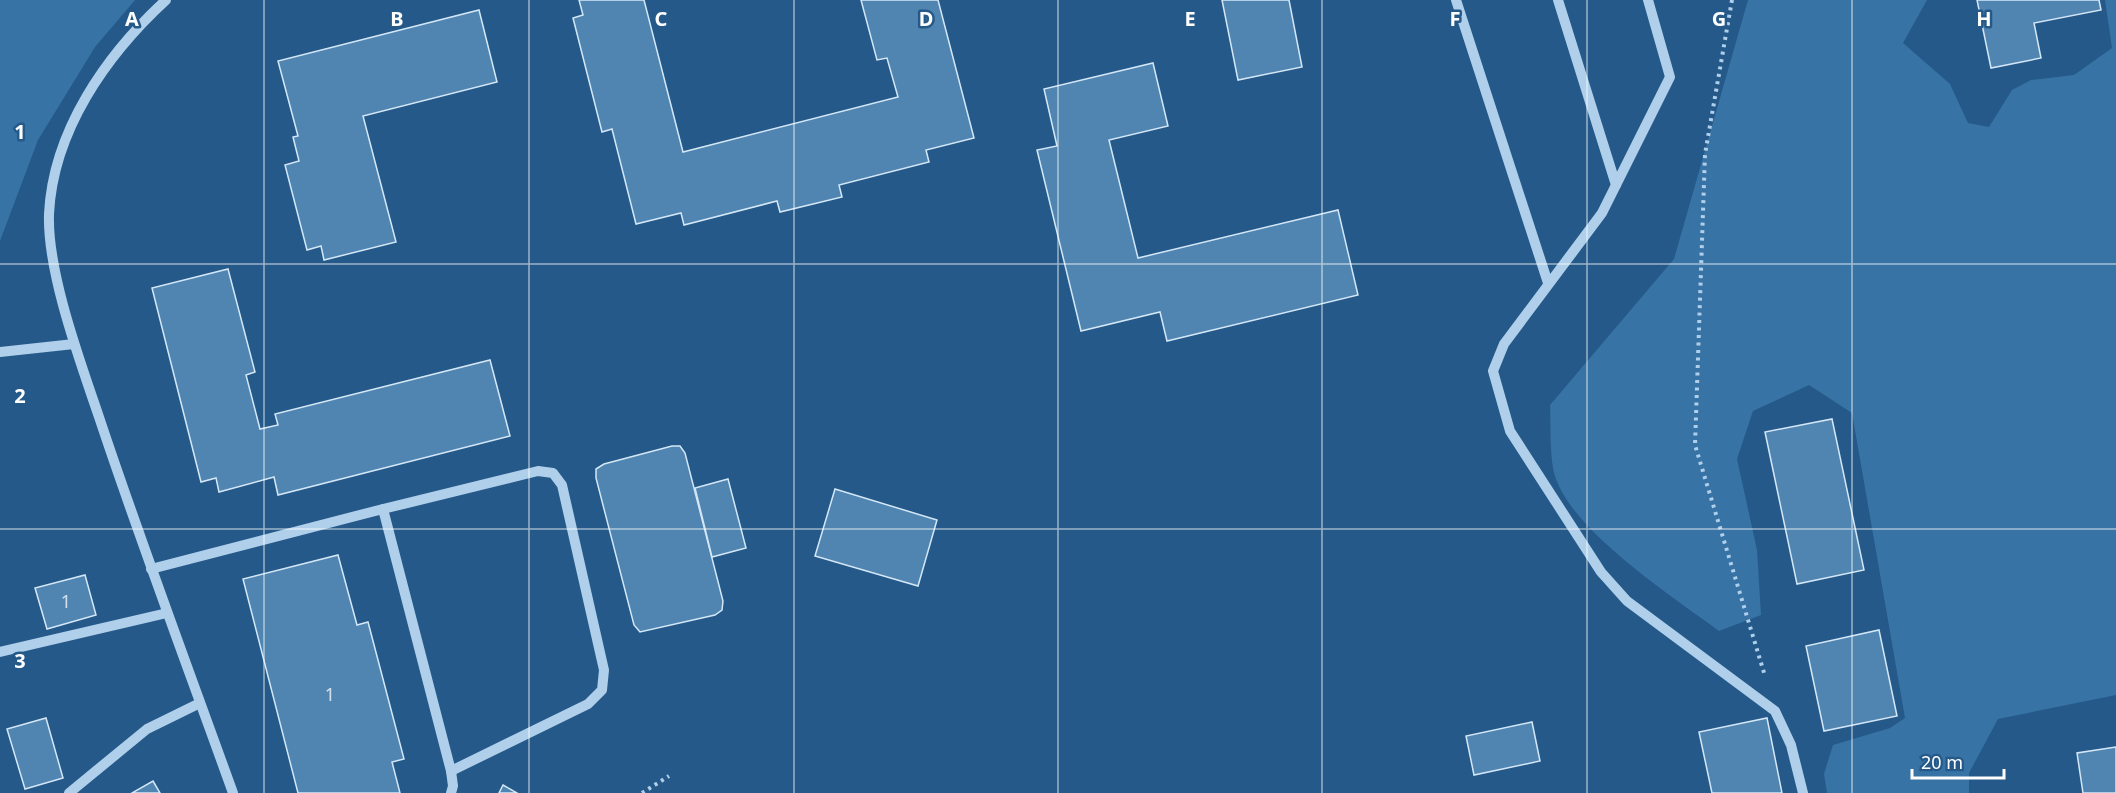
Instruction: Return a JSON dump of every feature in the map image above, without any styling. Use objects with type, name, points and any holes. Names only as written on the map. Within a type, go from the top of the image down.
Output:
[{"type":"street","points":[[166,0],[131,34],[103,70],[75,118],[58,166],[49,214],[52,255],[74,344],[122,487],[233,793]]},
{"type":"street","points":[[1456,0],[1548,283]]},
{"type":"street","points":[[1558,0],[1616,184]]},
{"type":"street","points":[[1648,0],[1670,77],[1602,213],[1504,344],[1493,371],[1510,431],[1601,572],[1627,601],[1775,711],[1791,745],[1803,793]]},
{"type":"street","points":[[0,352],[74,344]]},
{"type":"street","points":[[151,569],[382,508],[538,471],[553,473],[562,485],[604,670],[602,690],[588,704],[451,771]]},
{"type":"street","points":[[382,508],[451,771],[453,786],[451,793]]},
{"type":"street","points":[[0,652],[167,613]]},
{"type":"street","points":[[69,793],[147,729],[200,703]]},
{"type":"path","points":[[1732,0],[1705,154],[1695,445],[1775,711]]},
{"type":"path","points":[[642,793],[669,776]]},
{"type":"shaded area","points":[[0,0],[135,0],[95,47],[38,140],[0,241]]},
{"type":"shaded area","points":[[1748,0],[1927,0],[1903,43],[1950,84],[1968,123],[1989,127],[2012,90],[2031,80],[2074,75],[2112,48],[2105,0],[2116,0],[2116,695],[1998,719],[1969,773],[1969,793],[1827,793],[1824,774],[1833,745],[1890,728],[1905,718],[1852,413],[1809,385],[1753,411],[1737,459],[1757,550],[1761,615],[1719,631],[1627,563],[1604,542],[1583,521],[1567,500],[1556,479],[1551,453],[1550,405],[1674,259]]},
{"type":"building","points":[[579,0],[644,0],[683,152],[898,97],[887,58],[877,60],[861,0],[938,0],[974,138],[926,150],[929,162],[839,185],[842,197],[780,212],[777,201],[684,225],[681,213],[636,224],[612,129],[602,132],[573,18],[583,15]]},
{"type":"building","points":[[1222,0],[1289,0],[1302,67],[1238,80]]},
{"type":"building","points":[[1977,0],[2099,0],[2101,10],[2034,23],[2041,58],[1991,68]]},
{"type":"building","points":[[479,10],[497,82],[363,116],[396,242],[324,260],[321,246],[307,250],[285,165],[299,161],[293,137],[298,136],[278,61]]},
{"type":"building","points":[[1153,63],[1168,126],[1109,140],[1138,258],[1338,210],[1358,295],[1167,341],[1160,312],[1081,331],[1037,150],[1057,146],[1044,89]]},
{"type":"building","points":[[228,269],[255,372],[246,375],[260,429],[278,425],[275,414],[490,360],[510,436],[278,495],[274,477],[219,492],[216,478],[201,482],[152,288]]},
{"type":"building","points":[[1832,419],[1864,570],[1797,584],[1765,432]]},
{"type":"building","points":[[672,446],[680,446],[685,453],[723,601],[722,610],[715,615],[640,632],[634,625],[596,478],[596,469],[604,464]]},
{"type":"building","points":[[728,479],[746,548],[712,557],[695,488]]},
{"type":"building","points":[[835,489],[937,520],[918,586],[815,556]]},
{"type":"building","points":[[338,555],[357,625],[368,622],[404,759],[392,762],[400,793],[298,793],[243,579]]},
{"type":"building","points":[[85,575],[96,615],[47,629],[35,588]]},
{"type":"building","points":[[1879,630],[1897,716],[1824,731],[1806,646]]},
{"type":"building","points":[[46,718],[63,778],[25,789],[7,729]]},
{"type":"building","points":[[1767,718],[1782,793],[1712,793],[1699,732]]},
{"type":"building","points":[[1532,722],[1540,761],[1474,775],[1466,736]]},
{"type":"building","points":[[2116,747],[2116,793],[2083,793],[2077,753]]},
{"type":"building","points":[[153,781],[160,793],[132,793]]},
{"type":"building","points":[[503,785],[517,793],[499,793]]}]
